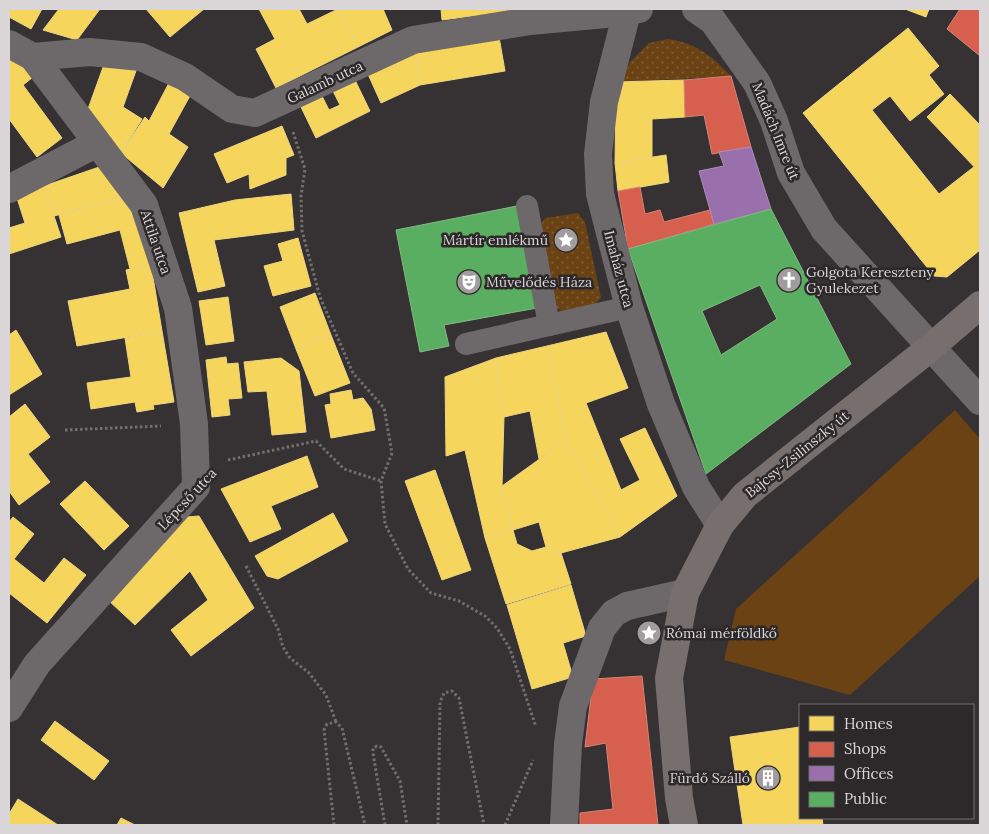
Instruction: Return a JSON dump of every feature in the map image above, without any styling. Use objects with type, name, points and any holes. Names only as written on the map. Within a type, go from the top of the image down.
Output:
[{"type":"main road","name":"Bajcsy-Zsilinszky út","points":[[684,825],[679,798],[668,678],[685,593],[720,525],[744,495],[930,348],[980,305]]},
{"type":"street","name":"Madách Imre út","points":[[696,9],[713,21],[758,83],[774,121],[791,173],[824,229],[980,401]]},
{"type":"street","name":"Galamb utca","points":[[33,57],[90,52],[140,56],[185,77],[232,109],[255,113],[268,109],[413,40],[530,20],[633,10]]},
{"type":"street","name":"Imaház utca","points":[[633,10],[607,83],[598,154],[600,194],[629,307],[661,404],[696,487],[720,525]]},
{"type":"street","name":"Attila utca","points":[[9,44],[33,57],[144,205],[178,308],[194,424],[196,487]]},
{"type":"street","points":[[9,189],[97,143]]},
{"type":"street","name":"Lépcső utca","points":[[9,708],[37,664],[196,487]]},
{"type":"street","points":[[564,825],[568,744],[574,706],[602,628],[614,613],[627,606],[685,593]]},
{"type":"lane","points":[[527,206],[549,325]]},
{"type":"lane","points":[[466,344],[629,307]]},
{"type":"path","points":[[268,109],[286,119],[301,151],[305,169],[301,196],[302,231],[320,297],[353,373],[384,408],[392,453],[381,481],[385,524],[408,568],[432,593],[459,601],[485,616],[497,628],[510,649],[536,728]]},
{"type":"path","points":[[65,430],[194,424]]},
{"type":"path","name":"Lépcső utca","points":[[196,487],[211,471],[226,461],[316,441],[344,469],[381,481]]},
{"type":"path","points":[[246,566],[278,629],[283,648],[290,658],[309,673],[326,695],[336,722],[342,728],[365,825]]},
{"type":"path","points":[[438,825],[440,702],[444,693],[452,691],[459,698],[484,825]]},
{"type":"path","points":[[334,825],[324,730],[327,724],[336,722]]},
{"type":"path","points":[[385,825],[373,753],[373,748],[377,746],[381,748],[400,781],[407,825]]},
{"type":"shaded area","points":[[668,39],[703,51],[731,76],[620,82],[630,62],[649,43]]},
{"type":"shaded area","points":[[578,213],[585,222],[601,298],[594,305],[563,312],[554,306],[539,227],[545,218]]},
{"type":"shaded area","points":[[955,410],[980,439],[980,576],[850,695],[724,660],[736,609]]},
{"type":"building: Homes","points":[[9,9],[42,9],[31,29],[9,17]]},
{"type":"building: Homes","points":[[59,9],[100,9],[77,40],[43,30]]},
{"type":"building: Homes","points":[[146,9],[204,9],[170,37]]},
{"type":"building: Homes","points":[[259,9],[299,9],[307,24],[338,9],[358,47],[276,88],[256,49],[275,39]]},
{"type":"building: Homes","points":[[338,9],[383,9],[392,30],[358,47]]},
{"type":"building: Homes","points":[[441,9],[526,9],[442,20]]},
{"type":"building: Homes","points":[[905,9],[929,9],[926,17]]},
{"type":"building: Homes","points":[[908,28],[939,66],[929,75],[944,94],[910,121],[890,96],[872,110],[939,194],[975,166],[980,173],[980,250],[947,277],[934,276],[803,113]]},
{"type":"building: Homes","points":[[499,37],[505,71],[420,85],[415,51]]},
{"type":"building: Homes","points":[[415,51],[420,85],[381,103],[367,72]]},
{"type":"building: Homes","points":[[14,54],[32,78],[23,85],[62,138],[37,157],[9,119],[9,59]]},
{"type":"building: Homes","points":[[106,59],[137,68],[123,107],[142,119],[121,153],[84,120]]},
{"type":"building: Homes","points":[[354,78],[370,111],[316,138],[300,105],[321,94],[329,110],[340,105],[332,89]]},
{"type":"building: Homes","points":[[684,80],[685,117],[652,119],[652,157],[615,163],[616,82]]},
{"type":"building: Homes","points":[[170,81],[191,94],[169,134],[188,147],[163,188],[121,153],[145,117],[149,121]]},
{"type":"building: Homes","points":[[950,94],[980,125],[980,173],[927,117]]},
{"type":"building: Homes","points":[[282,126],[294,155],[286,158],[286,175],[250,189],[249,174],[227,183],[214,154]]},
{"type":"building: Homes","points":[[666,155],[669,182],[618,191],[615,163]]},
{"type":"building: Homes","points":[[105,165],[130,195],[54,216],[44,186]]},
{"type":"building: Homes","points":[[44,186],[61,237],[9,254],[9,228],[25,223],[16,195]]},
{"type":"building: Homes","points":[[291,194],[294,230],[214,240],[225,286],[198,292],[179,213],[235,200]]},
{"type":"building: Homes","points":[[130,195],[151,265],[130,269],[120,230],[67,244],[59,215]]},
{"type":"building: Homes","points":[[298,238],[311,286],[273,296],[264,266],[283,261],[278,244]]},
{"type":"building: Homes","points":[[151,265],[162,331],[77,346],[68,301],[130,289],[126,270]]},
{"type":"building: Homes","points":[[315,293],[331,335],[296,349],[280,307]]},
{"type":"building: Homes","points":[[228,297],[234,341],[206,345],[199,301]]},
{"type":"building: Homes","points":[[16,330],[42,374],[9,395],[9,335]]},
{"type":"building: Homes","points":[[162,331],[174,402],[153,405],[154,409],[137,412],[135,402],[91,409],[87,383],[131,377],[125,338]]},
{"type":"building: Homes","points":[[606,332],[628,388],[586,403],[621,490],[640,480],[620,439],[645,428],[677,496],[620,537],[566,440],[547,346]]},
{"type":"building: Homes","points":[[331,335],[350,383],[315,396],[296,349]]},
{"type":"building: Homes","points":[[547,346],[566,440],[539,459],[530,411],[504,417],[496,358]]},
{"type":"building: Homes","points":[[226,357],[227,364],[238,363],[242,398],[228,399],[230,415],[212,417],[206,360]]},
{"type":"building: Homes","points":[[281,358],[299,371],[306,432],[272,435],[267,391],[248,392],[244,362]]},
{"type":"building: Homes","points":[[496,358],[504,417],[502,486],[513,530],[485,538],[465,450],[446,456],[445,377]]},
{"type":"building: Homes","points":[[351,390],[353,400],[363,398],[371,409],[375,430],[331,438],[325,405],[331,404],[330,394]]},
{"type":"building: Homes","points":[[25,404],[50,437],[28,454],[50,482],[19,505],[9,491],[9,417]]},
{"type":"building: Homes","points":[[566,440],[620,537],[561,553],[546,547],[539,522],[513,530],[502,486]]},
{"type":"building: Homes","points":[[307,456],[318,487],[271,506],[281,529],[250,542],[221,489]]},
{"type":"building: Homes","points":[[435,470],[471,570],[442,580],[405,481]]},
{"type":"building: Homes","points":[[85,481],[129,526],[104,550],[60,504]]},
{"type":"building: Homes","points":[[333,513],[348,541],[278,579],[267,576],[255,556]]},
{"type":"building: Homes","points":[[199,516],[254,608],[191,656],[171,630],[208,600],[190,571],[135,625],[108,600],[187,517]]},
{"type":"building: Homes","points":[[13,517],[34,534],[14,559],[44,583],[64,558],[86,575],[47,623],[9,593],[9,522]]},
{"type":"building: Homes","points":[[513,530],[517,544],[532,551],[546,547],[561,553],[571,584],[506,604],[485,538]]},
{"type":"building: Homes","points":[[571,585],[586,636],[563,643],[573,677],[532,689],[507,605]]},
{"type":"building: Homes","points":[[55,721],[109,761],[94,780],[41,740]]},
{"type":"building: Homes","name":"Fürdő Szálló","points":[[799,727],[799,819],[822,819],[823,825],[743,825],[730,737]]},
{"type":"building: Homes","points":[[18,799],[58,825],[9,825],[9,814]]},
{"type":"building: Homes","points":[[121,818],[135,825],[117,825]]},
{"type":"building: Shops","points":[[960,9],[980,9],[980,56],[947,29]]},
{"type":"building: Shops","points":[[731,76],[751,147],[712,154],[704,115],[685,117],[684,80]]},
{"type":"building: Shops","points":[[640,187],[645,214],[660,210],[664,222],[710,210],[714,224],[628,249],[618,191]]},
{"type":"building: Shops","points":[[642,676],[658,825],[580,825],[580,813],[613,809],[606,743],[585,747],[593,679]]},
{"type":"building: Offices","points":[[751,147],[771,209],[714,224],[699,171],[724,166],[719,152]]},
{"type":"building: Public","name":"Művelődés Háza","points":[[517,206],[537,308],[444,325],[449,346],[420,352],[396,230]]},
{"type":"building: Public","points":[[771,209],[851,364],[706,474],[628,249]],"holes":[[[760,285],[777,319],[721,355],[702,311]]]},
{"type":"place","name":"Mártír emlékmű","points":[[566,240]]},
{"type":"place","name":"Golgota Kereszteny Gyulekezet","points":[[789,280]]},
{"type":"place","name":"Művelődés Háza","points":[[469,282]]},
{"type":"place","name":"Római mérföldkő","points":[[649,633]]},
{"type":"place","name":"Fürdő Szálló","points":[[768,778]]}]
